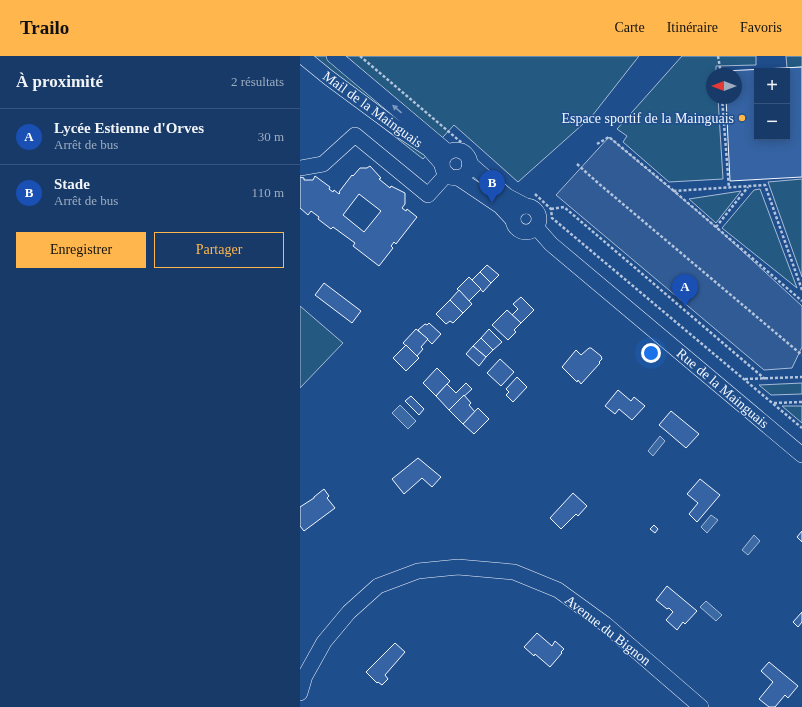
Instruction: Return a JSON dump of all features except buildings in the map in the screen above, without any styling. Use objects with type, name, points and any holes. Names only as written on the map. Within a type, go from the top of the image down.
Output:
[{"type":"street","name":"Mail de la Mainguais","points":[[302,56],[388,122],[429,150],[448,167],[500,206],[512,220]]},
{"type":"street","name":"Mail de la Mainguais","points":[[334,56],[448,167]]},
{"type":"street","points":[[300,168],[323,164],[355,135],[428,195],[448,167],[454,150],[461,151],[466,156],[470,157],[507,196],[532,208],[537,213],[538,220],[536,227],[530,232],[522,232],[515,227],[512,220],[518,209],[526,206]]},
{"type":"street","points":[[448,167],[466,173],[470,157]]},
{"type":"street","name":"Rue de la Mainguais","points":[[536,227],[551,244],[802,455]]},
{"type":"street","name":"Avenue du Bignon","points":[[300,693],[305,676],[324,642],[349,612],[378,586],[418,571],[458,567],[514,572],[558,590],[605,624],[701,707]]},
{"type":"path","points":[[360,56],[470,157]]},
{"type":"path","points":[[718,56],[719,68]]},
{"type":"path","points":[[722,104],[728,188]]},
{"type":"path","points":[[597,144],[609,137],[802,300]]},
{"type":"path","points":[[577,164],[802,355]]},
{"type":"path","points":[[674,191],[765,185],[802,290]]},
{"type":"path","points":[[716,227],[748,186]]},
{"type":"path","points":[[534,193],[551,209],[552,218],[802,428]]},
{"type":"path","points":[[551,209],[564,207],[765,379]]},
{"type":"path","points":[[744,379],[802,377]]},
{"type":"path","points":[[773,403],[802,402]]},
{"type":"shaded area","points":[[300,56],[639,56],[592,116],[518,182],[454,125],[423,159],[326,82]]},
{"type":"shaded area","points":[[682,56],[756,56],[756,65],[716,66],[716,68],[706,68],[706,104],[718,104],[723,179],[669,182],[623,142],[627,136],[617,129]]},
{"type":"shaded area","points":[[786,56],[802,56],[802,67],[787,68]]},
{"type":"shaded area","points":[[609,137],[716,227],[802,306],[802,347],[792,368],[764,370],[556,195]]},
{"type":"shaded area","points":[[802,179],[802,277],[768,182]]},
{"type":"shaded area","points":[[760,189],[797,288],[722,228],[754,190]]},
{"type":"shaded area","points":[[741,191],[716,223],[689,199]]},
{"type":"shaded area","points":[[300,306],[343,343],[300,388]]},
{"type":"shaded area","points":[[802,383],[802,394],[771,395],[759,385]]},
{"type":"shaded area","points":[[400,405],[416,421],[408,429],[392,413]]},
{"type":"shaded area","points":[[782,406],[802,406],[802,423]]},
{"type":"shaded area","points":[[660,436],[665,441],[653,456],[648,451]]},
{"type":"shaded area","points":[[711,515],[718,520],[707,533],[701,527]]},
{"type":"shaded area","points":[[754,535],[760,541],[748,555],[742,550]]},
{"type":"shaded area","points":[[706,601],[722,615],[716,621],[700,607]]},
{"type":"place","name":"Espace sportif de la Mainguais","points":[[742,118]]},
{"type":"place","name":"Stade","points":[[492,203]]},
{"type":"place","name":"Lycée Estienne d'Orves","points":[[685,307]]}]
